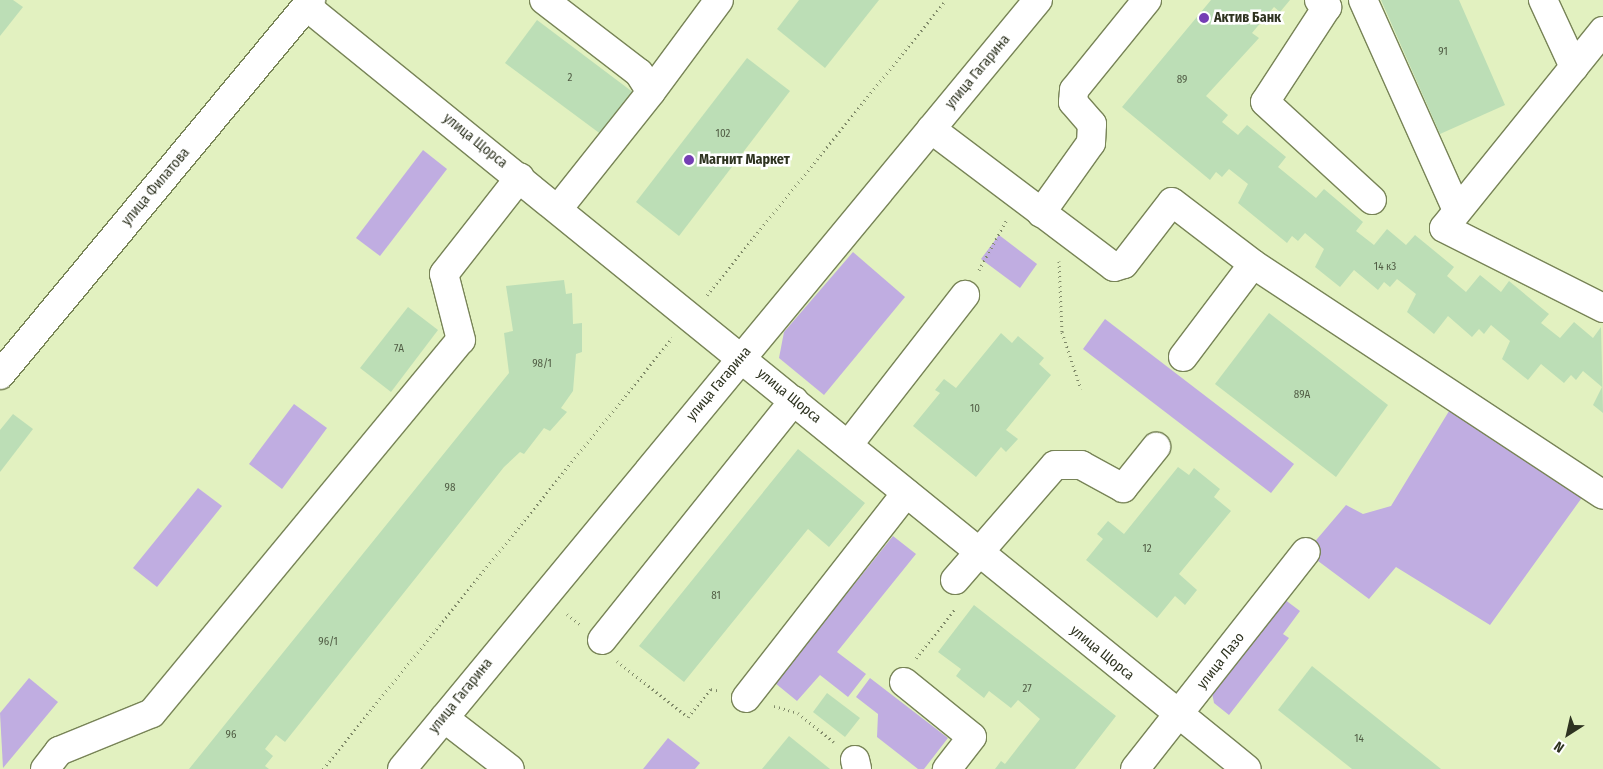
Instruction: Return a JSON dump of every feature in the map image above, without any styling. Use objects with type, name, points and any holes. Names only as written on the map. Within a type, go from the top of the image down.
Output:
[{"type":"main road","points":[[544,0],[639,74],[651,92]]},
{"type":"main road","points":[[558,209],[651,92],[719,0]]},
{"type":"main road","name":"улица Гагарина","points":[[402,769],[741,356],[1038,0]]},
{"type":"main road","points":[[1049,219],[1091,143],[1092,124],[1073,102],[1074,90],[1147,0]]},
{"type":"main road","points":[[1319,0],[1327,7],[1265,102],[1372,200]]},
{"type":"main road","points":[[1363,0],[1456,210]]},
{"type":"main road","points":[[1543,0],[1574,67]]},
{"type":"main road","name":"улица Щорса","points":[[309,3],[558,209],[849,444],[1178,716],[1247,769]]},
{"type":"main road","name":"улица Филатова","points":[[0,375],[309,3]]},
{"type":"main road","points":[[1603,31],[1456,210],[1444,228],[1603,308]]},
{"type":"main road","points":[[931,129],[1114,267],[1124,264],[1172,202],[1253,264],[1603,495]]},
{"type":"main road","points":[[45,769],[59,751],[152,713],[461,340],[444,274],[520,177]]},
{"type":"main road","points":[[1183,357],[1253,264]]},
{"type":"main road","points":[[849,444],[965,295]]},
{"type":"main road","points":[[602,640],[794,400]]},
{"type":"main road","points":[[957,592],[978,551],[1055,465],[1081,465],[1123,488],[1156,446]]},
{"type":"main road","points":[[746,698],[906,493]]},
{"type":"main road","name":"улица Лазо","points":[[1135,769],[1306,552]]},
{"type":"main road","points":[[908,672],[972,737],[946,769]]},
{"type":"main road","points":[[444,718],[510,769]]},
{"type":"path","points":[[323,769],[946,0]]},
{"type":"path","points":[[965,295],[1020,197]]},
{"type":"path","points":[[1049,219],[1062,332],[1081,389]]},
{"type":"path","points":[[908,672],[957,592]]},
{"type":"path","points":[[602,640],[608,654],[688,717],[711,689],[746,698],[798,713],[856,764]]},
{"type":"shaded area","points":[[423,150],[447,169],[380,256],[356,238]]},
{"type":"shaded area","points":[[999,235],[1037,264],[1020,288],[981,259]]},
{"type":"shaded area","points":[[853,252],[905,297],[824,395],[779,358],[784,332]]},
{"type":"shaded area","points":[[1105,319],[1294,464],[1271,493],[1083,349]]},
{"type":"shaded area","points":[[1457,398],[1586,492],[1490,625],[1396,567],[1369,599],[1306,552],[1346,505],[1363,514],[1391,506]]},
{"type":"shaded area","points":[[294,404],[327,428],[282,489],[249,464]]},
{"type":"shaded area","points":[[198,488],[222,506],[157,587],[133,568]]},
{"type":"shaded area","points":[[893,536],[916,554],[837,652],[866,674],[848,697],[820,675],[797,701],[775,683]]},
{"type":"shaded area","points":[[1280,596],[1300,611],[1283,634],[1289,638],[1229,715],[1214,703],[1211,688]]},
{"type":"shaded area","points":[[29,678],[58,702],[3,768],[0,713]]},
{"type":"shaded area","points":[[870,678],[948,738],[924,769],[918,769],[877,737],[878,714],[856,697]]},
{"type":"shaded area","points":[[668,738],[700,763],[695,769],[643,769]]},
{"type":"building","points":[[0,0],[13,0],[23,7],[0,36]]},
{"type":"building","points":[[799,0],[879,0],[825,68],[777,29]]},
{"type":"building","points":[[1211,0],[1290,0],[1280,12],[1274,7],[1252,33],[1259,38],[1206,96],[1228,115],[1222,122],[1238,135],[1247,125],[1286,157],[1278,167],[1316,198],[1324,189],[1363,222],[1356,231],[1374,245],[1387,229],[1406,245],[1415,235],[1454,267],[1447,276],[1466,292],[1480,275],[1501,292],[1509,281],[1549,314],[1541,323],[1560,338],[1574,322],[1593,338],[1601,327],[1603,413],[1593,405],[1602,387],[1583,371],[1576,380],[1571,375],[1564,383],[1541,364],[1528,380],[1502,359],[1510,341],[1491,325],[1484,334],[1479,329],[1472,337],[1448,316],[1434,334],[1407,312],[1416,294],[1397,279],[1390,287],[1384,282],[1378,290],[1354,270],[1340,287],[1315,267],[1324,249],[1305,233],[1298,241],[1292,236],[1287,243],[1238,203],[1248,184],[1229,169],[1222,177],[1216,172],[1210,180],[1122,107]]},
{"type":"building","points":[[1381,0],[1459,0],[1505,105],[1440,134]]},
{"type":"building","points":[[537,20],[634,93],[602,135],[505,63]]},
{"type":"building","points":[[747,58],[790,91],[679,236],[636,202]]},
{"type":"building","points":[[564,280],[566,294],[572,293],[573,324],[582,323],[582,352],[576,354],[573,391],[561,408],[567,412],[550,431],[544,428],[524,454],[520,452],[504,467],[285,742],[276,735],[265,749],[273,756],[265,766],[269,769],[189,769],[509,373],[504,333],[513,331],[506,286]]},
{"type":"building","points":[[408,307],[438,330],[391,392],[360,368]]},
{"type":"building","points":[[1269,313],[1388,405],[1336,477],[1215,384]]},
{"type":"building","points":[[1001,333],[1012,343],[1018,336],[1044,358],[1039,364],[1051,375],[1006,430],[1018,439],[1006,452],[1001,447],[976,477],[913,426],[940,393],[935,390],[944,379],[956,388]]},
{"type":"building","points":[[13,414],[33,429],[0,472],[0,430]]},
{"type":"building","points":[[798,449],[865,503],[829,547],[808,529],[684,682],[639,646]]},
{"type":"building","points":[[1178,467],[1189,475],[1194,468],[1220,489],[1214,497],[1231,511],[1179,574],[1197,590],[1185,605],[1175,596],[1157,618],[1086,560],[1103,539],[1097,534],[1108,521],[1124,534]]},
{"type":"building","points":[[974,605],[1116,716],[1075,769],[995,769],[1001,761],[1005,764],[1040,719],[1018,700],[1011,708],[989,691],[984,698],[956,676],[961,669],[938,652]]},
{"type":"building","points":[[1312,666],[1441,769],[1352,769],[1278,710]]},
{"type":"building","points":[[827,693],[860,718],[845,737],[813,712]]},
{"type":"building","points":[[789,736],[830,769],[762,769]]},
{"type":"place","name":"Актив Банк","points":[[1204,18]]},
{"type":"place","name":"Магнит Маркет","points":[[689,160]]}]
